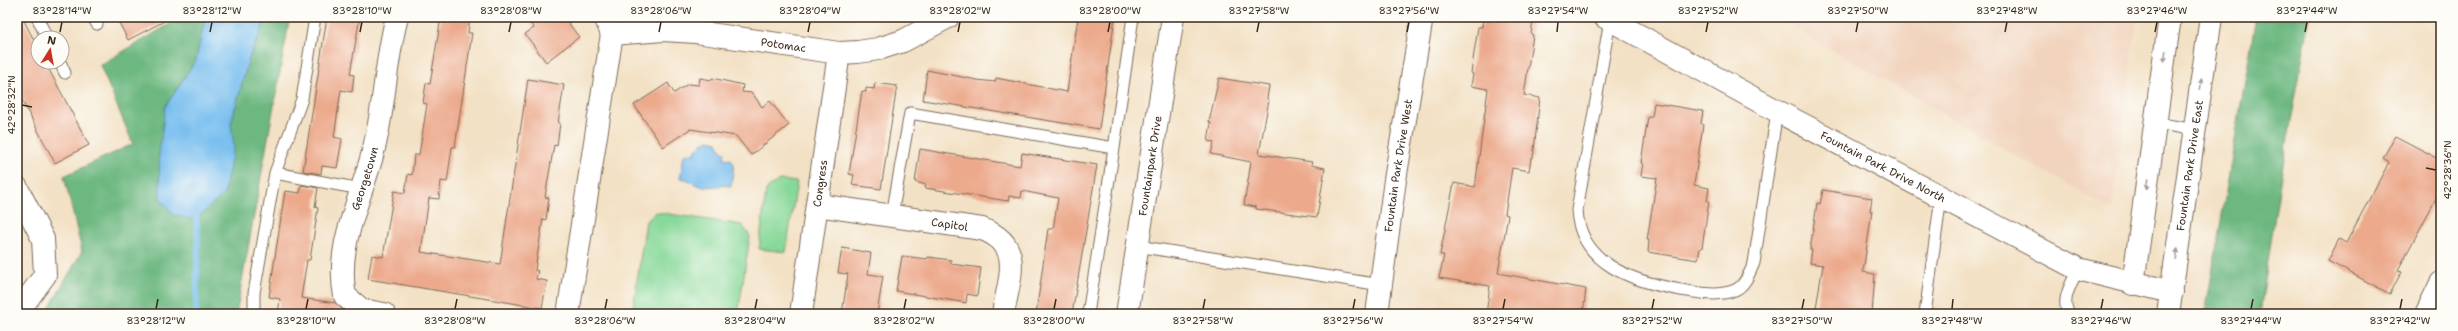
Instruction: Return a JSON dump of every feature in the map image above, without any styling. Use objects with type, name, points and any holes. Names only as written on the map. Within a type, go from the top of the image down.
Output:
[{"type":"street","name":"Georgetown","points":[[384,314],[362,310],[354,305],[345,296],[341,268],[361,189],[373,152],[397,17]]},
{"type":"street","name":"Potomac","points":[[568,314],[608,25],[664,23],[696,32],[839,53],[878,49],[903,41],[948,17]]},
{"type":"street","name":"Fountainpark Drive","points":[[1127,314],[1174,17]]},
{"type":"street","name":"Fountain Park Drive West","points":[[1377,314],[1422,17]]},
{"type":"street","points":[[2133,284],[2170,17]]},
{"type":"street","name":"Fountain Park Drive East","points":[[2168,314],[2211,17]]},
{"type":"street","name":"Fountain Park Drive North","points":[[1608,18],[1777,111],[2078,269],[2133,284],[2172,292]]},
{"type":"street","name":"Congress","points":[[801,314],[839,53]]},
{"type":"street","points":[[17,305],[26,301],[45,274],[43,239],[20,199]]},
{"type":"street","name":"Capitol","points":[[817,204],[982,228],[995,234],[1004,242],[1011,253],[1003,314]]},
{"type":"street","points":[[2426,314],[2441,283]]},
{"type":"lane","points":[[37,17],[44,30]]},
{"type":"lane","points":[[254,314],[254,292],[275,173],[302,99],[315,17]]},
{"type":"lane","points":[[1088,314],[1133,17]]},
{"type":"lane","points":[[1608,18],[1578,210],[1578,226],[1583,238],[1605,263],[1628,277],[1652,285],[1705,294],[1736,290],[1748,277],[1754,263],[1777,111]]},
{"type":"lane","points":[[892,216],[910,113],[1114,148]]},
{"type":"lane","points":[[2156,123],[2195,130]]},
{"type":"lane","points":[[275,173],[361,189]]},
{"type":"lane","points":[[1925,314],[1941,197]]},
{"type":"lane","points":[[1137,246],[1381,285]]},
{"type":"lane","points":[[2069,314],[2066,309],[2066,298],[2078,269]]},
{"type":"shaded area","points":[[1774,17],[2137,17],[2112,210]]},
{"type":"green space","points":[[182,17],[205,17],[196,60],[165,107],[233,151],[231,123],[249,58],[267,17],[290,17],[236,314],[46,314],[82,251],[64,176],[133,144],[100,65]]},
{"type":"green space","points":[[2256,17],[2310,17],[2280,182],[2260,314],[2205,314]]},
{"type":"green space","points":[[779,180],[797,182],[786,252],[759,249],[766,190]]},
{"type":"green space","points":[[656,212],[742,225],[750,236],[738,314],[632,314],[646,221]]},
{"type":"water","points":[[205,17],[267,17],[249,58],[231,123],[234,146],[224,194],[195,220],[174,215],[160,198],[159,154],[165,107],[196,60]]},
{"type":"water","points":[[710,140],[717,142],[722,152],[725,152],[724,158],[731,159],[734,164],[731,186],[704,187],[680,178],[684,155],[688,153],[695,154],[696,148],[699,148],[702,143]]},
{"type":"building","points":[[17,17],[22,17],[30,32],[30,70],[49,70],[89,145],[55,163],[17,91]]},
{"type":"building","points":[[116,17],[172,17],[128,40]]},
{"type":"building","points":[[327,17],[360,17],[350,74],[354,75],[352,92],[341,90],[334,137],[342,139],[337,168],[322,166],[321,174],[303,171]]},
{"type":"building","points":[[441,17],[470,17],[468,33],[472,33],[455,147],[452,147],[447,182],[441,181],[439,199],[429,198],[421,252],[500,264],[528,79],[564,85],[558,123],[560,123],[557,146],[554,145],[545,197],[549,198],[546,220],[543,219],[535,270],[538,271],[536,279],[547,281],[542,308],[368,279],[372,255],[383,257],[394,191],[405,193],[408,174],[412,175],[414,155],[419,155],[427,104],[423,103],[426,83],[430,84]]},
{"type":"building","points":[[526,17],[564,17],[579,37],[546,62],[525,34],[534,28]]},
{"type":"building","points":[[1078,17],[1115,17],[1099,129],[923,100],[927,70],[977,80],[995,82],[996,78],[1067,92]]},
{"type":"building","points":[[1483,17],[1506,17],[1533,21],[1531,34],[1533,35],[1524,95],[1540,98],[1533,158],[1531,158],[1529,171],[1512,168],[1505,214],[1508,215],[1498,273],[1586,289],[1583,314],[1486,314],[1490,286],[1439,278],[1444,255],[1440,255],[1454,183],[1475,187],[1488,89],[1471,86],[1473,74],[1471,73],[1478,27],[1482,27]]},
{"type":"building","points":[[700,78],[712,80],[712,78],[743,85],[742,92],[752,93],[762,107],[770,101],[789,125],[751,155],[736,136],[690,129],[663,147],[634,105],[668,83],[674,93],[688,84],[699,85]]},
{"type":"building","points":[[1219,78],[1269,86],[1267,99],[1269,100],[1259,154],[1312,162],[1311,165],[1325,168],[1317,217],[1256,209],[1256,207],[1244,205],[1251,162],[1211,154],[1214,142],[1208,141],[1211,123],[1209,122]]},
{"type":"building","points":[[875,83],[897,86],[881,189],[852,185],[854,175],[849,174],[862,91],[866,92],[866,88],[874,89]]},
{"type":"building","points":[[1654,103],[1703,111],[1701,124],[1703,125],[1694,185],[1709,188],[1707,201],[1709,201],[1702,248],[1700,248],[1698,260],[1648,252],[1649,240],[1647,240],[1657,178],[1641,176],[1643,163],[1641,163],[1648,117],[1652,117]]},
{"type":"building","points":[[2395,136],[2441,160],[2441,189],[2398,270],[2402,271],[2390,294],[2328,261],[2339,239],[2346,243],[2389,162],[2383,158]]},
{"type":"building","points":[[920,149],[1020,166],[1022,153],[1097,165],[1072,314],[1036,314],[1048,229],[1053,229],[1058,198],[1022,191],[1021,198],[1009,196],[1008,201],[925,188],[926,185],[915,182]]},
{"type":"building","points":[[301,185],[318,188],[315,207],[318,208],[310,260],[307,260],[301,298],[336,303],[342,309],[341,314],[278,314],[280,299],[269,297],[285,191],[300,193]]},
{"type":"building","points":[[1823,190],[1872,198],[1870,211],[1872,211],[1863,272],[1875,274],[1872,314],[1815,314],[1823,265],[1810,263],[1812,250],[1810,250],[1817,203],[1820,204]]},
{"type":"building","points":[[842,248],[871,253],[868,274],[883,276],[877,314],[842,314],[848,274],[838,273]]},
{"type":"building","points":[[902,256],[951,260],[951,264],[981,268],[977,296],[967,294],[966,303],[896,291]]},
{"type":"waterway","points":[[196,213],[198,243],[196,314]]}]
